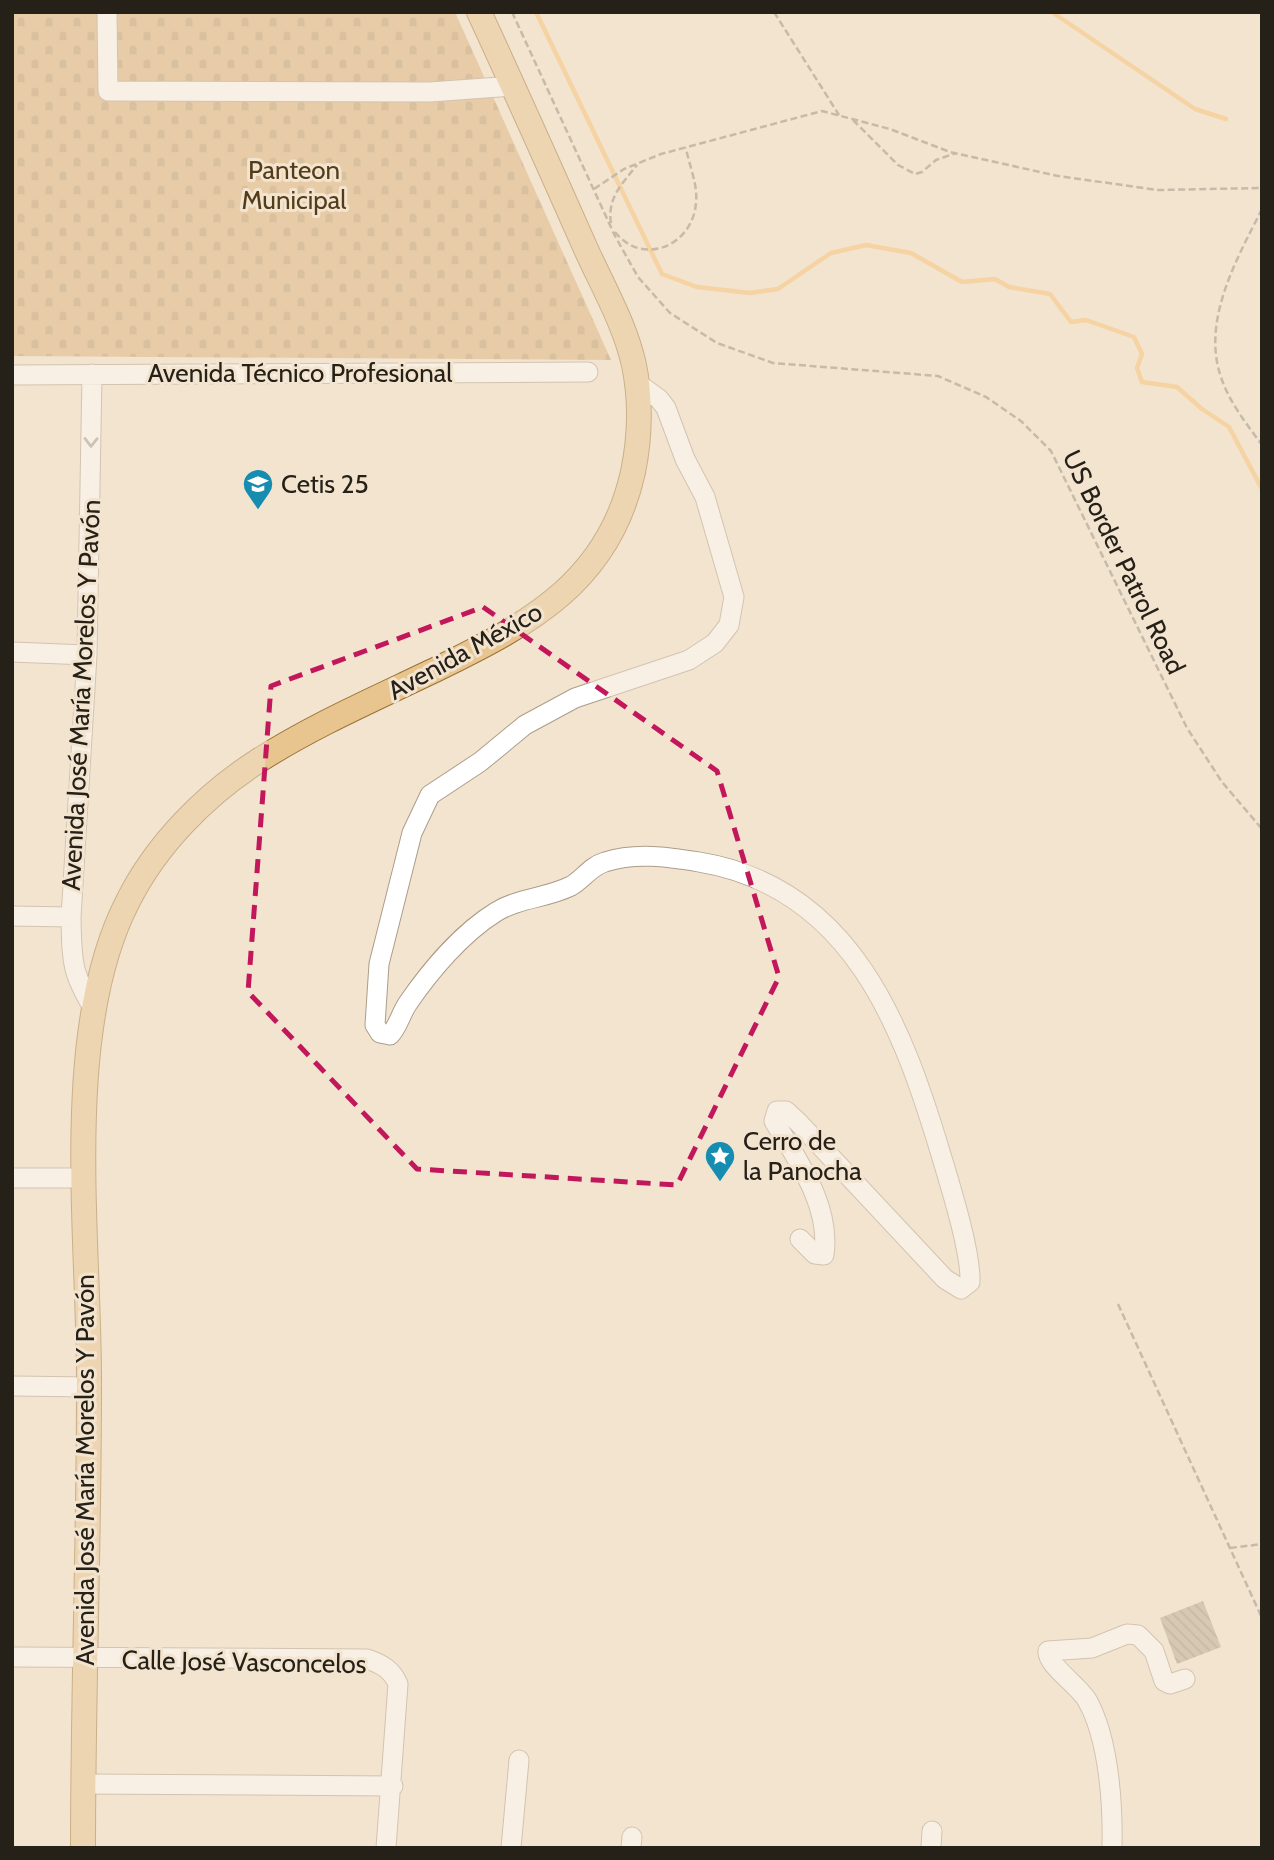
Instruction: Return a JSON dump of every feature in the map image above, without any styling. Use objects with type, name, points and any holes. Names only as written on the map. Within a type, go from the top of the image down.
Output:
[{"type":"main road","name":"Avenida México","points":[[85,1092],[95,1011],[109,945],[128,900],[161,850],[185,822],[256,762],[507,634],[549,606],[581,576],[613,533],[624,505],[637,452],[637,383],[622,330],[479,12]]},
{"type":"main road","name":"Avenida José María Morelos Y Pavón","points":[[83,1848],[89,1387],[85,1092]]},
{"type":"street","points":[[107,12],[108,91],[430,92],[513,86]]},
{"type":"street","name":"Avenida Técnico Profesional","points":[[12,375],[588,372]]},
{"type":"street","name":"Avenida José María Morelos Y Pavón","points":[[93,374],[87,655],[71,917],[72,958],[77,981],[95,1011]]},
{"type":"street","points":[[637,383],[667,408],[685,459],[705,497],[734,597],[729,625],[715,643],[689,660],[576,698],[524,725],[480,762],[430,795],[412,833],[379,964],[375,1025],[380,1033],[390,1035],[408,1002],[446,956],[496,911],[570,886],[599,864],[641,856],[672,857],[717,864],[761,881],[812,912],[836,933],[852,950],[885,1004],[932,1122],[954,1198],[970,1282],[961,1289],[945,1279],[798,1122],[786,1111],[777,1111],[774,1121],[806,1173],[818,1201],[824,1227],[824,1255],[815,1254],[800,1239]]},
{"type":"street","points":[[12,652],[87,655]]},
{"type":"street","points":[[12,916],[71,917]]},
{"type":"street","points":[[12,1178],[85,1178]]},
{"type":"street","points":[[12,1386],[89,1387]]},
{"type":"street","points":[[1112,1848],[1107,1767],[1093,1713],[1085,1698],[1051,1662],[1048,1651],[1092,1648],[1127,1634],[1138,1635],[1154,1651],[1164,1681],[1170,1684],[1185,1679]]},
{"type":"street","name":"Calle José Vasconcelos","points":[[12,1657],[377,1662],[395,1676],[398,1685],[393,1786],[386,1848]]},
{"type":"street","points":[[511,1848],[519,1760]]},
{"type":"street","points":[[83,1784],[393,1786]]},
{"type":"path","name":"US Border Patrol Road","points":[[512,12],[612,228],[638,277],[670,313],[717,343],[773,363],[938,376],[986,397],[1021,421],[1051,452],[1187,728],[1223,782],[1262,829]]},
{"type":"path","points":[[774,12],[839,115]]},
{"type":"path","points":[[594,189],[624,169],[639,163],[822,111],[956,153],[1122,187],[1262,188]]},
{"type":"path","points":[[850,118],[906,171],[922,172],[936,160],[956,153]]},
{"type":"path","points":[[639,163],[615,193],[609,211],[612,228],[623,242],[642,250],[662,250],[676,244],[692,225],[697,200],[686,148]]},
{"type":"path","points":[[1262,209],[1232,270],[1221,303],[1217,341],[1222,379],[1262,445]]},
{"type":"path","points":[[1118,1304],[1262,1618]]},
{"type":"path","points":[[1230,1548],[1262,1545]]},
{"type":"highlighted area","points":[[483,607],[717,771],[779,977],[677,1185],[417,1169],[248,992],[271,686]]},
{"type":"green space","name":"Panteon Municipal","points":[[12,12],[455,12],[611,360],[12,356]]},
{"type":"building","points":[[1203,1601],[1221,1647],[1177,1664],[1160,1618]]},
{"type":"waterway","points":[[536,12],[662,274],[697,287],[750,293],[778,289],[831,253],[866,245],[911,253],[962,282],[995,279],[1009,287],[1050,294],[1071,322],[1086,320],[1134,337],[1142,354],[1137,368],[1142,382],[1177,387],[1202,409],[1229,427],[1262,489]]},
{"type":"waterway","points":[[1052,12],[1195,109],[1226,119]]},
{"type":"place","name":"Cetis 25","points":[[258,511]]},
{"type":"place","name":"Cerro de la Panocha","points":[[720,1183]]}]
